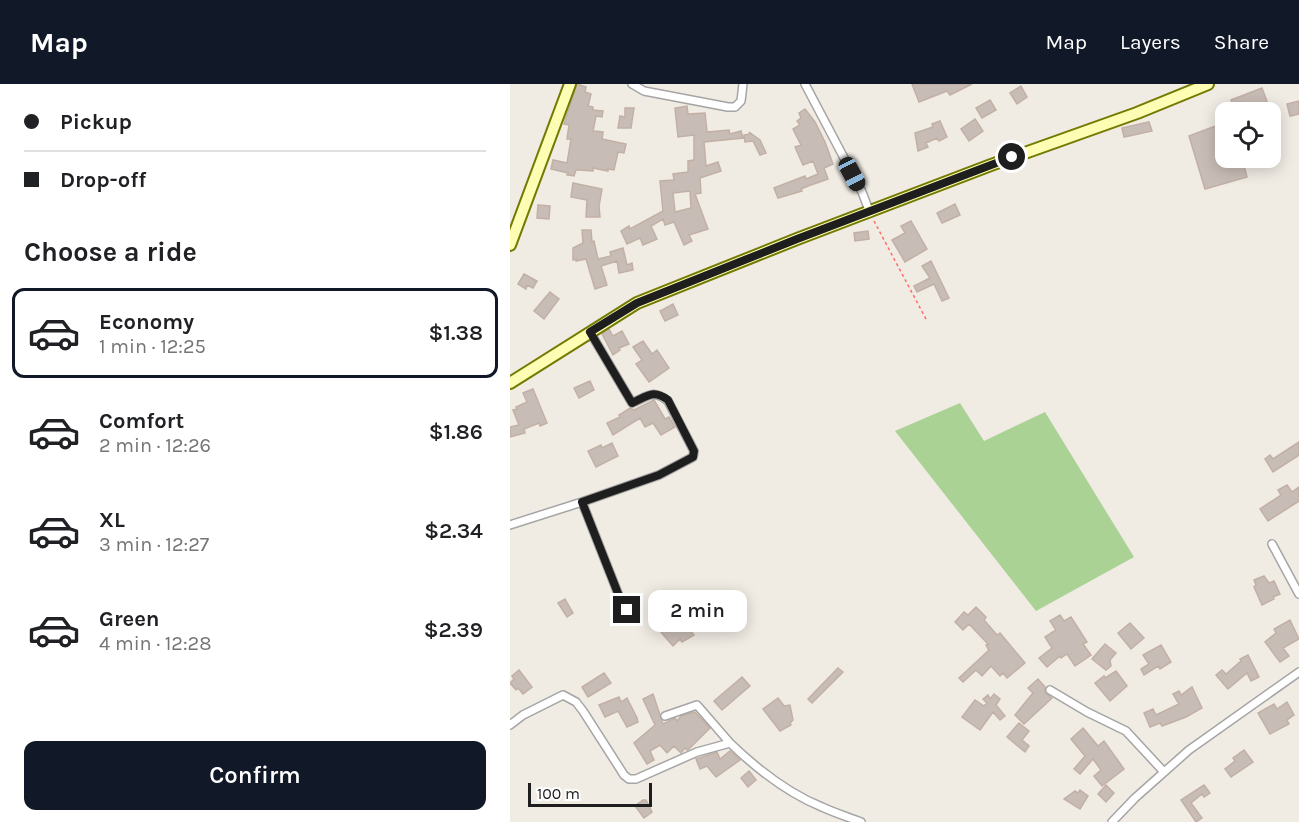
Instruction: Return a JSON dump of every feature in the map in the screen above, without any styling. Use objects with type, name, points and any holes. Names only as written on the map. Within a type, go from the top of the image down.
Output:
[{"type":"street","points":[[510,245],[570,84]]},
{"type":"street","points":[[632,84],[644,91],[728,107],[735,107],[741,101],[743,84]]},
{"type":"street","points":[[805,84],[862,192],[870,213]]},
{"type":"street","points":[[510,383],[637,303],[797,239],[991,165],[1137,113],[1208,84]]},
{"type":"street","points":[[510,525],[659,475],[693,457],[694,451],[668,400],[653,393],[632,403],[590,332]]},
{"type":"street","points":[[582,502],[621,601],[627,610]]},
{"type":"street","points":[[1272,544],[1299,594]]},
{"type":"street","points":[[1112,822],[1135,798],[1189,750],[1299,672]]},
{"type":"street","points":[[1050,690],[1126,731],[1164,772]]},
{"type":"street","points":[[510,725],[523,715],[558,696],[567,696],[584,711],[624,776],[630,779],[636,779],[697,752],[730,743]]},
{"type":"street","points":[[665,716],[697,705],[752,764],[784,787],[821,807],[861,822]]},
{"type":"path","points":[[870,213],[927,321]]},
{"type":"green space","points":[[960,403],[984,441],[1045,412],[1134,557],[1036,611],[895,431]]},
{"type":"building","points":[[577,84],[586,87],[585,92],[591,94],[588,106],[593,107],[593,110],[603,111],[602,117],[596,116],[593,131],[603,132],[602,139],[626,144],[624,153],[618,152],[614,170],[593,168],[593,171],[576,170],[574,176],[551,169],[553,160],[567,163],[571,139],[567,139],[569,125],[564,124]]},
{"type":"building","points":[[912,84],[972,84],[950,95],[947,91],[919,102]]},
{"type":"building","points":[[1021,86],[1027,97],[1017,104],[1010,93]]},
{"type":"building","points":[[1262,88],[1267,102],[1232,102],[1231,100]]},
{"type":"building","points":[[990,100],[996,110],[982,118],[976,108]]},
{"type":"building","points":[[1299,101],[1299,114],[1290,116],[1287,104]]},
{"type":"building","points":[[687,106],[688,114],[705,113],[707,132],[729,130],[730,134],[741,131],[743,138],[704,142],[706,166],[718,162],[721,171],[700,178],[701,193],[695,194],[708,229],[689,235],[692,241],[684,245],[674,222],[665,225],[663,219],[651,226],[657,239],[643,245],[640,238],[627,244],[621,231],[629,226],[630,229],[663,211],[660,181],[674,180],[673,174],[688,172],[688,161],[694,160],[694,135],[678,137],[675,108]],"holes":[[[690,191],[691,208],[675,212],[673,193]]]},
{"type":"building","points":[[625,108],[634,108],[631,128],[618,128],[620,116],[625,117]]},
{"type":"building","points":[[805,109],[815,122],[833,164],[824,168],[828,179],[801,189],[802,191],[778,198],[774,188],[805,176],[806,179],[818,174],[813,161],[803,165],[795,147],[801,145],[793,129],[800,125],[797,121],[801,118],[799,113]]},
{"type":"building","points":[[975,119],[983,131],[969,141],[961,129]]},
{"type":"building","points":[[940,121],[947,137],[926,143],[928,147],[918,151],[915,133],[933,127],[932,124]]},
{"type":"building","points":[[1149,122],[1152,131],[1124,137],[1122,128]]},
{"type":"building","points":[[1215,126],[1215,168],[1245,168],[1247,177],[1205,189],[1189,136]]},
{"type":"building","points":[[749,132],[760,140],[766,153],[760,155],[753,141],[745,142],[744,135],[750,134]]},
{"type":"building","points":[[573,183],[602,189],[600,217],[586,217],[587,200],[571,197]]},
{"type":"building","points":[[955,204],[960,215],[942,223],[937,213]]},
{"type":"building","points":[[538,205],[550,206],[549,219],[537,218]]},
{"type":"building","points":[[911,221],[927,249],[905,262],[892,240],[905,233],[901,226]]},
{"type":"building","points":[[582,230],[591,230],[592,242],[594,241],[598,259],[611,256],[610,252],[623,248],[627,265],[632,263],[633,270],[619,273],[617,261],[601,266],[607,285],[595,289],[586,259],[573,260],[573,248],[583,243]]},
{"type":"building","points":[[868,231],[869,239],[855,241],[854,233]]},
{"type":"building","points":[[931,261],[949,298],[942,301],[934,284],[917,292],[914,286],[930,278],[922,266]]},
{"type":"building","points":[[524,274],[537,281],[533,288],[527,285],[526,289],[518,284]]},
{"type":"building","points":[[550,292],[559,299],[544,319],[534,311]]},
{"type":"building","points":[[673,304],[678,315],[665,321],[660,311]]},
{"type":"building","points":[[609,329],[613,336],[622,331],[629,344],[619,348],[620,350],[613,355],[602,334]]},
{"type":"building","points":[[643,341],[652,354],[657,350],[669,368],[649,382],[636,364],[642,360],[633,347]]},
{"type":"building","points":[[590,381],[594,390],[579,398],[574,388]]},
{"type":"building","points":[[533,389],[547,423],[540,426],[539,423],[524,429],[525,433],[510,437],[510,427],[519,425],[513,410],[527,402],[523,393]]},
{"type":"building","points":[[654,400],[665,419],[669,417],[675,427],[661,435],[653,423],[645,427],[640,418],[613,435],[607,423],[620,417],[619,415],[630,408],[634,410]]},
{"type":"building","points":[[1299,442],[1299,455],[1273,472],[1265,459],[1270,455],[1273,459]]},
{"type":"building","points":[[612,443],[618,456],[596,467],[588,451]]},
{"type":"building","points":[[1287,485],[1292,492],[1299,487],[1299,501],[1268,521],[1260,509],[1281,495],[1278,490]]},
{"type":"building","points":[[1264,576],[1269,583],[1274,581],[1280,594],[1262,605],[1254,587],[1256,585],[1254,580]]},
{"type":"building","points":[[565,599],[573,613],[567,617],[558,603]]},
{"type":"building","points":[[976,607],[986,617],[984,620],[997,635],[1000,633],[1025,663],[1007,678],[1003,673],[1000,676],[991,666],[982,676],[976,670],[963,682],[959,678],[989,650],[986,645],[988,644],[969,624],[963,630],[955,622],[964,612],[968,615]]},
{"type":"building","points":[[1060,615],[1064,621],[1071,617],[1087,642],[1083,644],[1091,655],[1075,666],[1067,654],[1061,658],[1060,656],[1047,667],[1039,658],[1052,648],[1045,637],[1056,630],[1050,621]]},
{"type":"building","points":[[662,617],[665,622],[670,617],[674,621],[679,617],[694,635],[682,642],[680,639],[673,646],[654,624]]},
{"type":"building","points":[[1290,620],[1299,639],[1283,648],[1289,656],[1280,662],[1265,642],[1276,633],[1274,629]]},
{"type":"building","points":[[1130,623],[1144,638],[1131,649],[1118,633]]},
{"type":"building","points":[[1105,644],[1116,653],[1110,660],[1111,666],[1106,670],[1092,659]]},
{"type":"building","points":[[1161,645],[1171,662],[1160,669],[1158,666],[1144,675],[1141,669],[1149,664],[1143,655]]},
{"type":"building","points":[[1248,655],[1259,677],[1251,681],[1247,673],[1228,689],[1216,675],[1222,670],[1226,674],[1241,661],[1240,659]]},
{"type":"building","points":[[838,668],[843,672],[812,703],[808,699]]},
{"type":"building","points":[[519,670],[532,687],[523,694],[510,683],[514,679],[512,676]]},
{"type":"building","points":[[1116,671],[1127,686],[1110,701],[1095,683]]},
{"type":"building","points":[[604,673],[611,683],[588,697],[582,687]]},
{"type":"building","points":[[742,677],[750,686],[722,710],[714,701]]},
{"type":"building","points":[[1038,679],[1045,687],[1045,693],[1052,698],[1024,724],[1015,715],[1033,693],[1028,688]]},
{"type":"building","points":[[1192,687],[1202,708],[1162,726],[1160,723],[1150,727],[1144,713],[1153,709],[1156,715],[1179,704],[1173,694],[1179,691],[1181,695]]},
{"type":"building","points":[[653,694],[663,724],[675,718],[677,721],[681,716],[695,712],[710,728],[689,749],[685,748],[681,753],[674,746],[667,753],[660,745],[650,751],[654,760],[647,764],[634,743],[655,725],[643,699]]},
{"type":"building","points":[[994,694],[1000,699],[996,705],[1005,716],[1000,720],[993,712],[980,730],[962,717],[975,700],[984,706],[987,703],[983,699],[988,695],[990,699]]},
{"type":"building","points":[[619,697],[621,702],[627,698],[638,722],[627,727],[618,711],[605,717],[599,705]]},
{"type":"building","points":[[778,698],[784,706],[790,705],[793,720],[791,725],[780,731],[763,709]]},
{"type":"building","points":[[1287,702],[1294,715],[1287,720],[1289,724],[1270,734],[1258,713],[1274,704],[1277,709]]},
{"type":"building","points":[[1019,723],[1029,731],[1022,740],[1029,746],[1025,752],[1007,737]]},
{"type":"building","points":[[1083,728],[1098,746],[1104,741],[1124,769],[1102,786],[1094,776],[1101,770],[1093,759],[1080,774],[1074,769],[1085,756],[1071,739]]},
{"type":"building","points":[[1244,750],[1253,762],[1231,777],[1225,769],[1235,761],[1233,758]]},
{"type":"building","points":[[730,751],[740,760],[716,777],[707,766],[700,769],[696,759],[717,752],[720,759]]},
{"type":"building","points":[[749,771],[756,780],[748,787],[741,778]]},
{"type":"building","points":[[1106,785],[1114,793],[1106,802],[1098,794]]},
{"type":"building","points":[[1204,785],[1210,793],[1204,797],[1202,794],[1191,803],[1202,818],[1196,822],[1181,800]]},
{"type":"building","points":[[1080,790],[1088,796],[1080,809],[1064,799]]},
{"type":"building","points":[[646,800],[652,812],[644,818],[635,806]]},
{"type":"route","points":[[627,610],[621,601],[582,502],[659,475],[693,457],[694,451],[668,400],[653,393],[632,403],[590,332],[637,303],[1012,157]]}]
